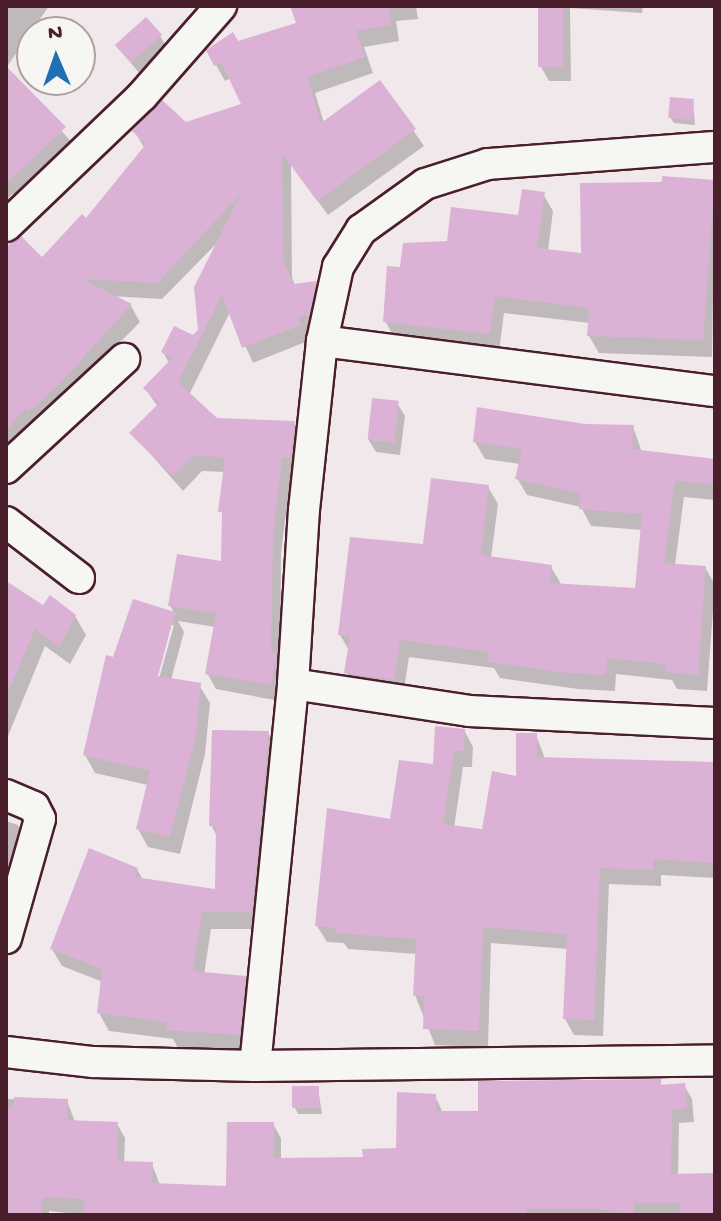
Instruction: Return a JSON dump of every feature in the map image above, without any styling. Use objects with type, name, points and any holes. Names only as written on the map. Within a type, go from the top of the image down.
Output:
[{"type":"street","points":[[6,226],[142,96],[221,6]]},
{"type":"street","points":[[255,1066],[293,684],[304,510],[322,341],[338,267],[361,230],[425,184],[488,164],[715,147]]},
{"type":"street","points":[[322,341],[715,391]]},
{"type":"street","points":[[6,468],[124,359]]},
{"type":"street","points":[[6,522],[79,578]]},
{"type":"street","points":[[293,684],[469,711],[715,723]]},
{"type":"street","points":[[6,795],[34,807],[40,819],[6,938]]},
{"type":"street","points":[[6,1052],[93,1062],[255,1066],[715,1060]]},
{"type":"building","points":[[290,6],[388,6],[391,25],[356,31],[365,57],[307,77],[321,123],[380,80],[416,129],[317,201],[282,153],[283,259],[293,284],[317,281],[309,316],[297,317],[301,325],[242,348],[222,295],[178,382],[217,418],[295,421],[291,458],[282,457],[273,536],[271,652],[277,653],[271,685],[205,674],[216,613],[168,606],[177,554],[221,561],[222,512],[218,512],[225,457],[193,456],[173,476],[129,433],[159,403],[143,388],[172,358],[161,352],[174,326],[193,335],[198,330],[194,287],[241,194],[157,283],[82,279],[132,304],[70,372],[29,412],[25,408],[6,431],[6,247],[21,236],[42,257],[82,214],[86,218],[146,144],[132,131],[162,100],[186,122],[241,104],[221,62],[214,66],[206,50],[233,32],[238,41],[296,23]]},
{"type":"building","points":[[538,6],[563,6],[563,67],[538,67]]},
{"type":"building","points":[[146,17],[162,35],[131,63],[115,45]]},
{"type":"building","points":[[6,66],[16,76],[16,96],[36,96],[66,127],[6,184]]},
{"type":"building","points":[[670,97],[694,99],[692,120],[668,118]]},
{"type":"building","points":[[662,176],[715,180],[703,340],[587,336],[589,308],[495,296],[490,334],[383,322],[387,266],[400,267],[403,243],[447,241],[451,207],[518,215],[522,189],[545,192],[537,248],[581,253],[580,183],[662,182]]},
{"type":"building","points":[[372,398],[399,401],[394,443],[368,440]]},
{"type":"building","points":[[477,407],[585,424],[634,425],[632,449],[715,459],[715,484],[675,481],[664,563],[706,566],[698,675],[665,672],[666,664],[607,658],[606,675],[567,673],[488,662],[489,652],[400,640],[394,680],[344,673],[350,636],[338,635],[350,537],[423,544],[431,478],[489,485],[481,555],[552,565],[550,583],[635,588],[642,514],[579,509],[580,493],[515,479],[522,449],[473,442]]},
{"type":"building","points":[[6,581],[43,605],[50,595],[76,615],[59,647],[35,629],[6,697]]},
{"type":"building","points":[[133,599],[175,612],[158,676],[201,683],[196,735],[170,837],[136,829],[150,771],[83,755],[106,655],[113,657]]},
{"type":"building","points":[[435,726],[465,729],[464,751],[454,751],[443,824],[482,829],[492,771],[516,776],[516,733],[537,733],[537,757],[715,762],[715,863],[653,859],[653,870],[600,868],[594,1020],[563,1019],[567,934],[483,927],[479,1031],[423,1029],[424,996],[413,996],[416,939],[336,933],[336,928],[315,926],[327,808],[390,819],[399,760],[433,764]]},
{"type":"building","points":[[212,730],[269,731],[252,912],[202,912],[193,971],[246,976],[240,1035],[166,1030],[167,1022],[97,1013],[102,969],[50,949],[89,848],[138,868],[135,877],[215,889],[216,826],[209,826]]},
{"type":"building","points":[[661,1079],[661,1085],[685,1083],[687,1108],[672,1110],[671,1174],[715,1173],[715,1213],[680,1214],[680,1203],[634,1203],[634,1214],[601,1209],[526,1209],[526,1215],[83,1215],[84,1199],[42,1197],[41,1215],[6,1215],[6,1107],[14,1107],[14,1097],[68,1099],[67,1120],[118,1122],[117,1161],[153,1162],[152,1183],[226,1186],[227,1122],[274,1122],[274,1158],[363,1157],[362,1149],[396,1148],[397,1092],[436,1094],[436,1111],[478,1111],[478,1081]]},
{"type":"building","points":[[292,1086],[319,1086],[319,1108],[292,1108]]}]
